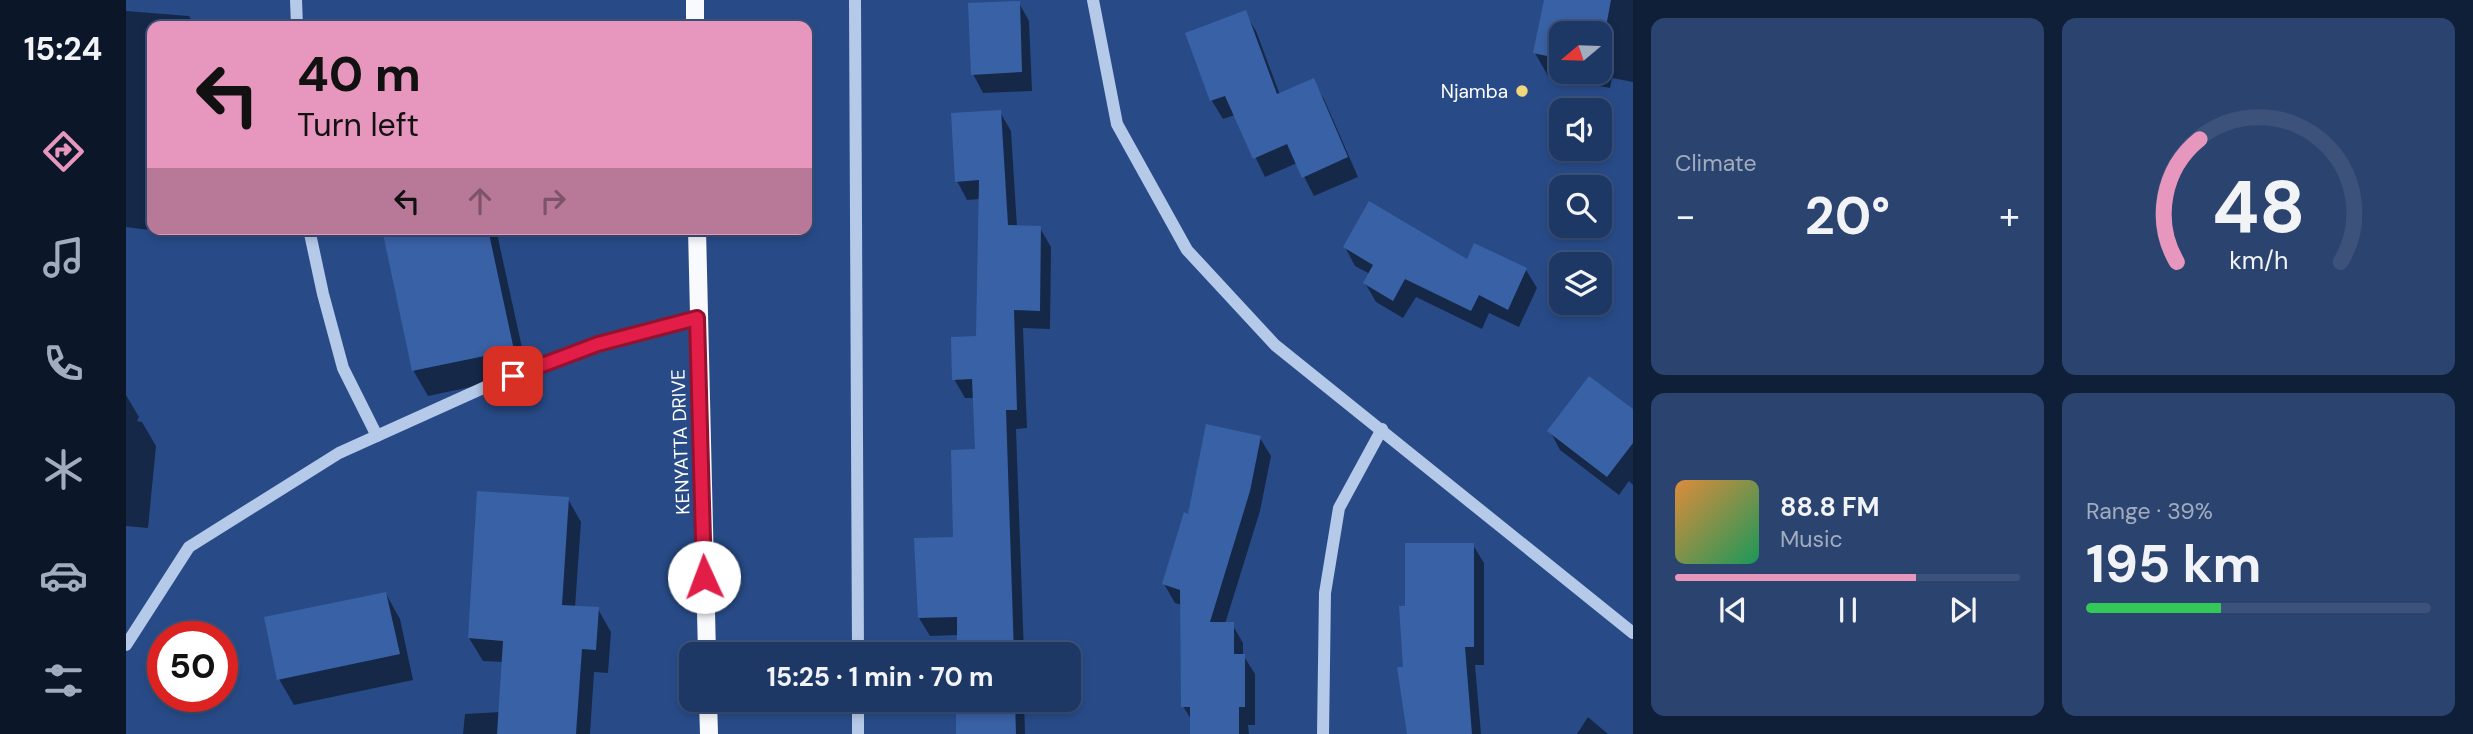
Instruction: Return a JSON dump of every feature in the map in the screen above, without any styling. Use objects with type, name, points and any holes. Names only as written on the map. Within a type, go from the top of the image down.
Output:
[{"type":"main road","points":[[695,0],[695,21]]},
{"type":"main road","name":"KENYATTA DRIVE","points":[[696,235],[707,642]]},
{"type":"main road","points":[[708,712],[709,734]]},
{"type":"street","points":[[296,0],[297,21]]},
{"type":"street","points":[[855,0],[858,642]]},
{"type":"street","points":[[1093,0],[1117,124],[1187,250],[1275,345],[1633,633]]},
{"type":"street","points":[[310,235],[343,368],[377,436]]},
{"type":"street","points":[[126,645],[189,547],[339,453],[492,384],[598,344],[697,318]]},
{"type":"street","points":[[1323,734],[1325,593],[1339,508],[1382,429]]},
{"type":"street","points":[[858,712],[859,734]]},
{"type":"building","points":[[1544,0],[1611,0],[1607,21],[1549,21],[1549,56],[1533,53]]},
{"type":"building","points":[[1020,1],[1022,72],[971,75],[968,3]]},
{"type":"building","points":[[1246,10],[1277,94],[1314,78],[1348,157],[1302,178],[1287,144],[1253,159],[1225,96],[1210,101],[1185,33]]},
{"type":"building","points":[[1001,110],[1008,225],[1041,226],[1040,311],[1014,310],[1017,410],[1006,410],[1014,642],[957,642],[957,617],[918,618],[914,538],[953,537],[951,450],[975,449],[972,379],[952,380],[951,337],[976,336],[979,180],[955,182],[951,113]]},
{"type":"building","points":[[1369,201],[1467,259],[1474,243],[1527,268],[1508,310],[1479,295],[1471,311],[1405,279],[1393,301],[1363,283],[1373,265],[1343,247]]},
{"type":"building","points":[[383,235],[489,235],[514,350],[412,371]]},
{"type":"building","points":[[1589,376],[1633,409],[1633,443],[1607,477],[1547,431]]},
{"type":"building","points":[[1206,424],[1261,436],[1250,491],[1210,622],[1234,622],[1234,654],[1245,654],[1245,707],[1239,707],[1239,734],[1190,734],[1190,707],[1181,707],[1180,590],[1162,584],[1184,512],[1188,514]]},
{"type":"building","points":[[477,491],[569,497],[562,605],[599,607],[596,650],[582,649],[576,734],[497,734],[503,641],[468,638]]},
{"type":"building","points":[[1405,543],[1474,543],[1474,647],[1465,647],[1472,734],[1407,734],[1397,667],[1403,667],[1399,606],[1405,606]]},
{"type":"building","points":[[386,592],[400,654],[277,680],[264,617]]},
{"type":"building","points":[[956,712],[1015,712],[1016,734],[956,734]]},
{"type":"place","name":"Njamba","points":[[1522,91]]},
{"type":"route","points":[[513,376],[598,344],[697,318],[704,577]]}]
